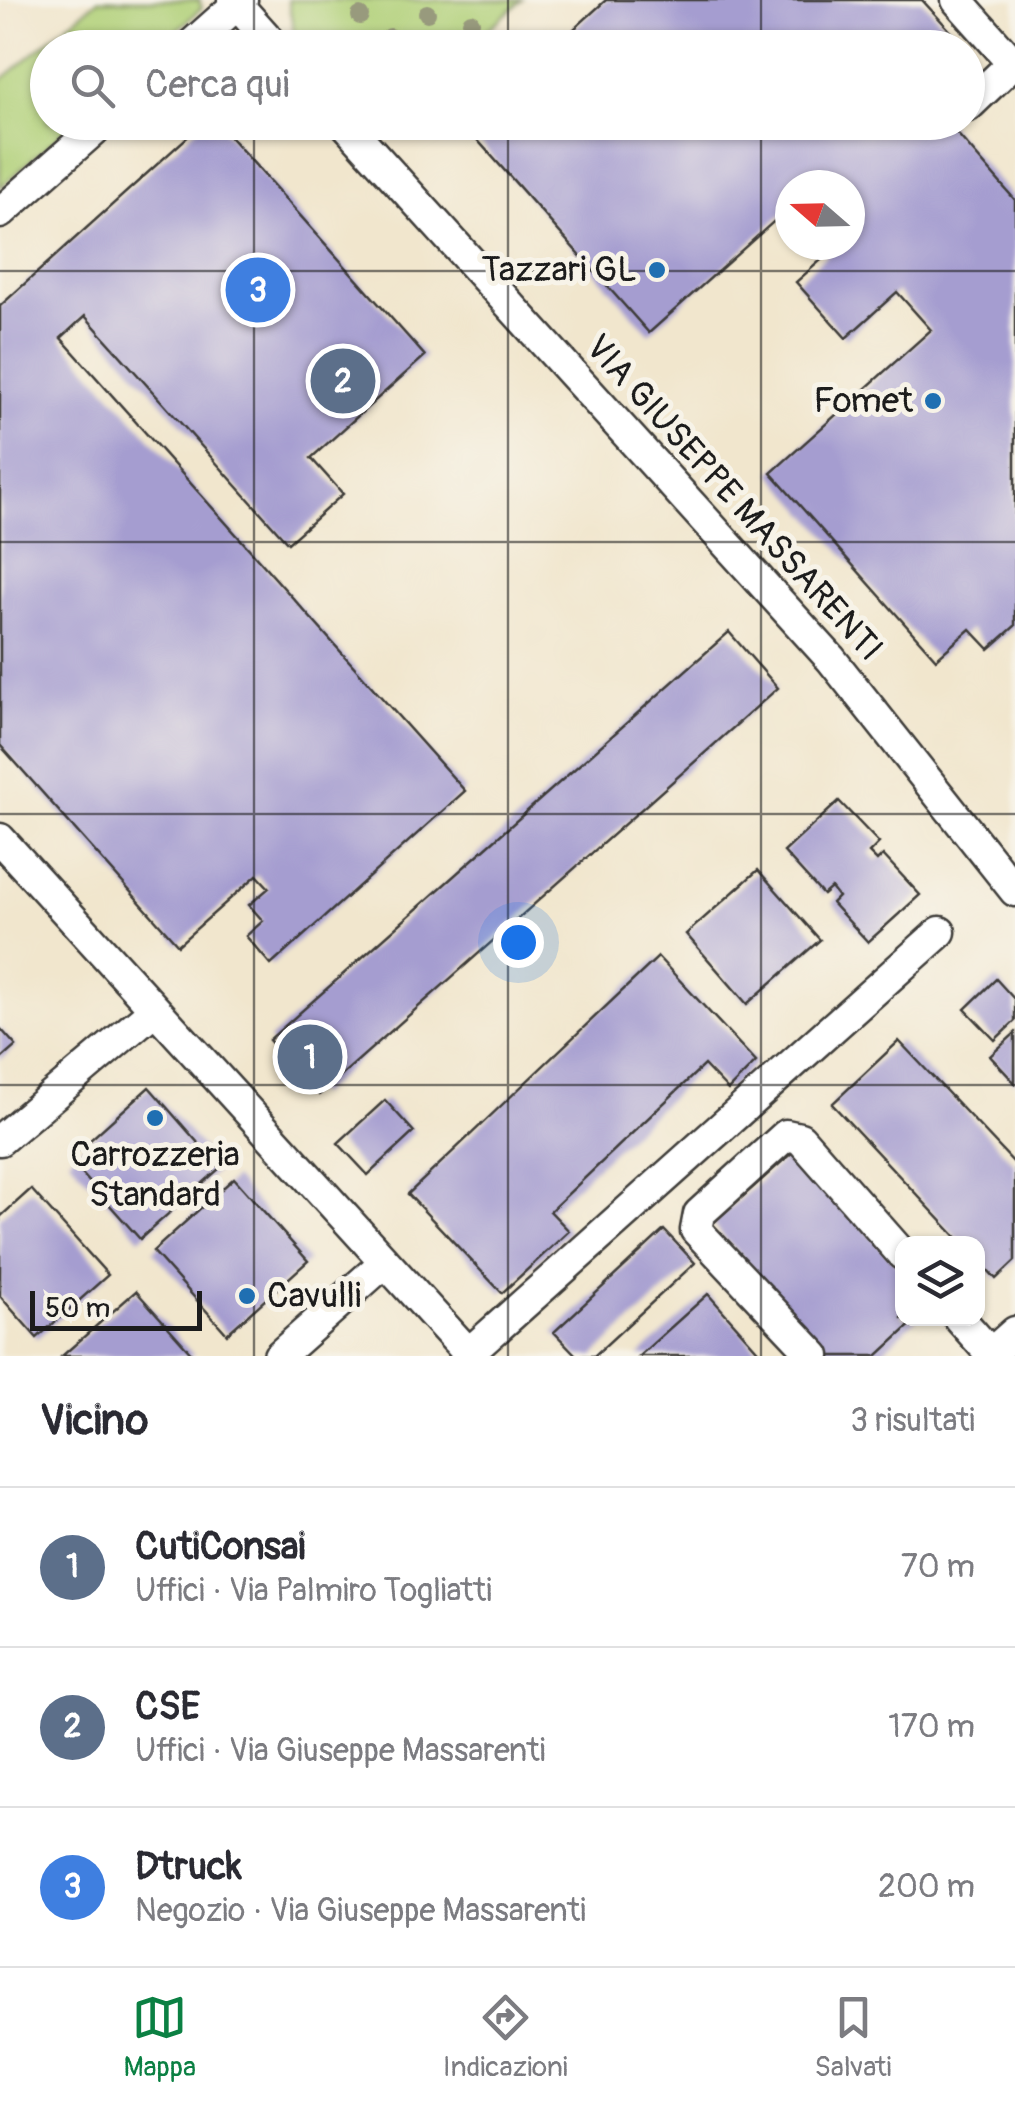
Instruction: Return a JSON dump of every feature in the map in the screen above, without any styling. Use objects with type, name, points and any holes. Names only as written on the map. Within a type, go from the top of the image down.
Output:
[{"type":"street","points":[[957,0],[984,30]]},
{"type":"street","points":[[207,30],[237,2],[261,30]]},
{"type":"street","points":[[985,31],[1014,63],[985,90]]},
{"type":"street","points":[[0,213],[83,140]]},
{"type":"street","name":"VIA GIUSEPPE MASSARENTI","points":[[360,140],[832,658],[1015,890]]},
{"type":"street","points":[[0,839],[470,1355],[940,932]]},
{"type":"street","points":[[0,1140],[154,1010]]},
{"type":"street","points":[[815,1356],[696,1230],[699,1214],[786,1135],[800,1138],[895,1246]]},
{"type":"street","points":[[279,1356],[384,1263]]},
{"type":"street","points":[[965,1326],[989,1355],[1015,1332]]},
{"type":"green space","points":[[98,0],[199,0],[202,8],[177,30],[62,30]]},
{"type":"green space","points":[[288,0],[522,0],[488,30],[294,30]]},
{"type":"green space","points":[[30,56],[30,140],[54,140],[0,188],[0,81]]},
{"type":"building","points":[[606,0],[922,0],[950,30],[573,30]]},
{"type":"building","points":[[184,140],[233,140],[425,356],[311,458],[343,494],[288,543],[85,316],[61,338],[465,791],[271,965],[246,936],[263,921],[249,905],[269,888],[257,875],[178,945],[0,745],[0,306]]},
{"type":"building","points":[[477,140],[963,140],[1015,200],[1015,626],[989,649],[970,629],[936,659],[771,473],[931,330],[897,292],[846,338],[796,282],[821,260],[865,260],[865,170],[775,170],[775,220],[649,333]]},
{"type":"building","points":[[729,632],[778,688],[319,1095],[269,1040]]},
{"type":"building","points":[[839,801],[879,843],[869,853],[877,861],[883,855],[920,895],[868,942],[832,903],[838,897],[831,888],[823,895],[784,852]]},
{"type":"building","points":[[758,870],[820,940],[747,1004],[686,934]]},
{"type":"building","points":[[658,957],[756,1062],[728,1090],[704,1065],[550,1211],[569,1231],[502,1293],[408,1194]]},
{"type":"building","points":[[996,979],[1015,1000],[1015,1021],[995,1040],[965,1009]]},
{"type":"building","points":[[0,1028],[16,1046],[0,1060]]},
{"type":"building","points":[[1015,1033],[1015,1083],[990,1056]]},
{"type":"building","points":[[899,1041],[1015,1164],[1015,1261],[996,1279],[985,1267],[985,1236],[956,1236],[832,1104]]},
{"type":"building","points":[[149,1087],[220,1168],[140,1239],[69,1159]]},
{"type":"building","points":[[385,1100],[414,1132],[368,1175],[338,1143]]},
{"type":"building","points":[[795,1150],[895,1262],[895,1326],[909,1326],[877,1356],[830,1356],[712,1224]]},
{"type":"building","points":[[234,1178],[308,1261],[227,1334],[153,1251]]},
{"type":"building","points":[[31,1189],[108,1275],[37,1338],[0,1296],[0,1217]]},
{"type":"building","points":[[664,1230],[695,1263],[594,1356],[577,1356],[554,1332]]},
{"type":"building","points":[[136,1291],[194,1356],[62,1356]]},
{"type":"building","points":[[708,1294],[763,1356],[639,1356]]},
{"type":"place","name":"Tazzari GL","points":[[657,270]]},
{"type":"place","name":"Dtruck","points":[[258,290]]},
{"type":"place","name":"CSE","points":[[343,381]]},
{"type":"place","name":"Fomet","points":[[933,401]]},
{"type":"place","name":"CutiConsai","points":[[310,1057]]},
{"type":"place","name":"Carrozzeria Standard","points":[[155,1118]]},
{"type":"place","name":"Cavulli","points":[[247,1296]]}]
